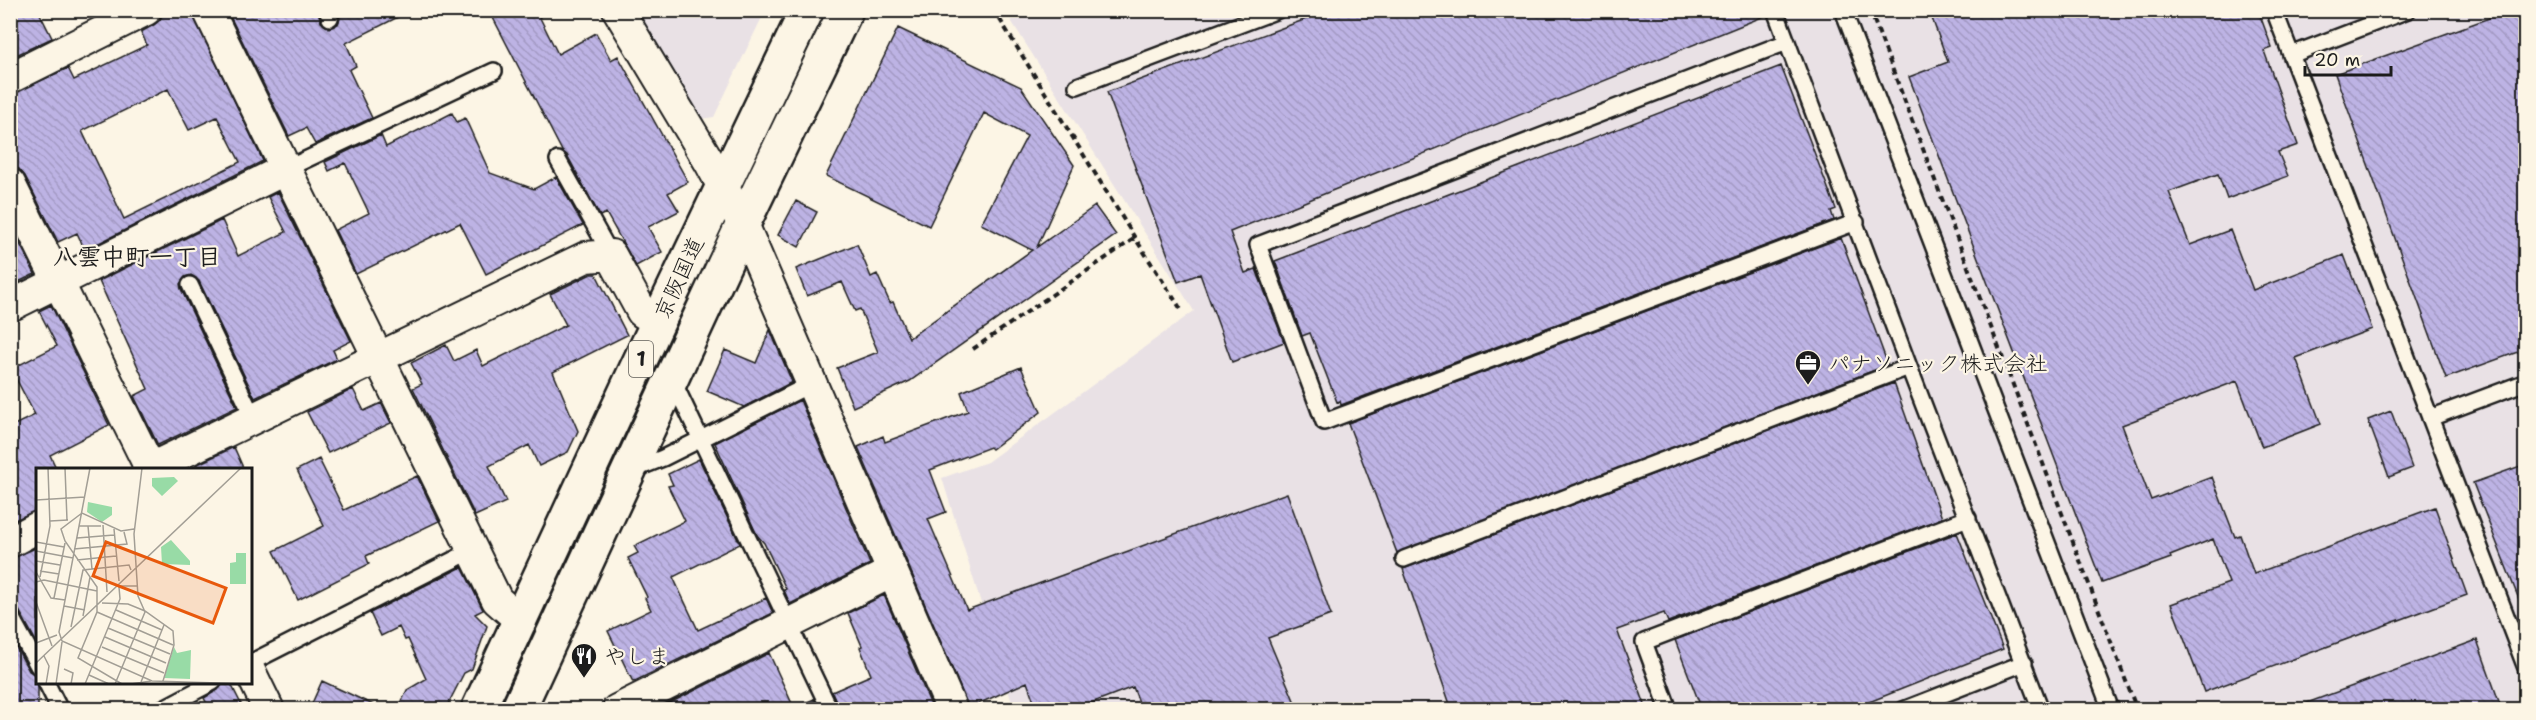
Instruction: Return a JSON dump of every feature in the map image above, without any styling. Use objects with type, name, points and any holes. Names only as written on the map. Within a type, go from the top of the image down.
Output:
[{"type":"highway","name":"京阪国道","points":[[478,710],[658,322],[807,10]]},
{"type":"highway","name":"京阪国道","points":[[528,705],[628,472],[743,224],[846,10]]},
{"type":"street","points":[[10,78],[146,10]]},
{"type":"street","points":[[208,10],[497,600],[521,621]]},
{"type":"street","points":[[618,10],[743,224],[952,710]]},
{"type":"street","points":[[10,306],[286,169]]},
{"type":"street","points":[[10,184],[149,468]]},
{"type":"street","points":[[151,468],[586,257],[611,255],[642,312],[658,322]]},
{"type":"street","points":[[10,542],[36,528]]},
{"type":"street","points":[[617,710],[892,572]]},
{"type":"street","points":[[252,675],[269,710]]},
{"type":"lane","points":[[1077,86],[1278,10]]},
{"type":"lane","points":[[1775,10],[1909,367],[2042,710]]},
{"type":"lane","points":[[1843,10],[2110,710]]},
{"type":"lane","points":[[2274,10],[2526,668]]},
{"type":"lane","points":[[2291,55],[2408,10]]},
{"type":"lane","points":[[1787,42],[1258,246],[1324,422],[1856,222]]},
{"type":"lane","points":[[286,169],[494,71]]},
{"type":"lane","points":[[558,160],[611,255]]},
{"type":"lane","points":[[189,285],[253,417]]},
{"type":"lane","points":[[1404,559],[1909,367]]},
{"type":"lane","points":[[672,378],[830,710]]},
{"type":"lane","points":[[2430,418],[2526,382]]},
{"type":"lane","points":[[628,472],[811,384]]},
{"type":"lane","points":[[1669,710],[1644,642],[1968,518]]},
{"type":"lane","points":[[252,662],[473,550]]},
{"type":"lane","points":[[10,615],[36,662]]},
{"type":"lane","points":[[1903,710],[2024,663]]},
{"type":"lane","points":[[47,684],[60,710]]},
{"type":"lane","points":[[160,710],[209,684]]},
{"type":"path","points":[[994,10],[1182,311]]},
{"type":"path","points":[[1870,10],[2137,710]]},
{"type":"path","points":[[973,348],[1135,238]]},
{"type":"shaded area","points":[[635,11],[765,11],[714,117],[700,119]]},
{"type":"shaded area","name":"パナソニック株式会社","points":[[1005,11],[2525,11],[2525,709],[1014,709],[942,478],[987,462],[1194,311]]},
{"type":"building","points":[[10,10],[38,10],[52,38],[10,58]]},
{"type":"building","points":[[168,10],[191,10],[263,161],[85,250],[77,233],[58,242],[25,176],[19,169],[10,167],[10,95],[68,68],[74,80],[147,45],[141,32],[160,20],[163,13]],"holes":[[[168,89],[189,130],[217,117],[240,162],[124,219],[82,131]]]},
{"type":"building","points":[[227,10],[318,10],[321,22],[329,28],[338,24],[340,19],[338,10],[412,10],[346,43],[356,66],[349,70],[372,118],[315,144],[306,128],[289,136]]},
{"type":"building","points":[[489,10],[536,10],[558,54],[596,33],[611,60],[618,56],[688,182],[668,193],[679,211],[648,227],[662,252],[636,266],[606,213],[600,216],[567,155],[562,151]]},
{"type":"building","points":[[1331,10],[1766,10],[1767,15],[1230,232],[1245,273],[1256,269],[1284,342],[1232,362],[1200,274],[1178,282],[1107,92]]},
{"type":"building","points":[[1929,10],[2258,10],[2272,48],[2264,51],[2298,145],[2278,152],[2288,176],[2227,199],[2218,174],[2169,192],[2190,245],[2230,230],[2253,290],[2344,255],[2372,329],[2296,358],[2321,424],[2262,447],[2237,381],[2122,425],[2151,500],[2212,477],[2235,537],[2240,535],[2254,574],[2435,507],[2467,595],[2204,692],[2171,604],[2229,583],[2213,539],[2170,556],[2171,558],[2102,583],[1909,77],[1948,62]]},
{"type":"building","points":[[2511,10],[2526,10],[2526,349],[2446,378],[2335,74]]},
{"type":"building","points":[[898,28],[1021,87],[1074,165],[1037,247],[1095,206],[1116,235],[910,381],[853,407],[837,368],[878,352],[860,309],[855,311],[842,282],[807,296],[796,269],[857,244],[871,277],[877,274],[909,338],[1032,250],[981,224],[1027,136],[984,113],[929,226],[826,176]]},
{"type":"building","points":[[1781,66],[1836,209],[1831,211],[1834,220],[1341,405],[1340,401],[1337,402],[1310,333],[1302,336],[1275,261]]},
{"type":"building","points":[[452,113],[457,122],[465,118],[490,173],[534,189],[556,177],[583,225],[486,274],[460,223],[356,274],[335,230],[369,213],[345,163],[329,171],[325,162],[381,135],[386,147]]},
{"type":"building","points":[[278,192],[351,341],[333,350],[337,359],[255,398],[199,281],[191,275],[185,277],[180,284],[181,289],[237,407],[158,445],[134,396],[148,389],[99,281],[222,220],[238,256],[286,232],[268,197]]},
{"type":"building","points":[[796,201],[817,212],[799,247],[778,235]]},
{"type":"building","points":[[10,224],[35,274],[10,286]]},
{"type":"building","points":[[1841,238],[1888,365],[1397,553],[1348,423]]},
{"type":"building","points":[[591,274],[596,274],[627,335],[553,372],[578,431],[568,452],[539,466],[529,445],[489,466],[506,502],[475,516],[413,388],[422,384],[411,363],[446,345],[454,361],[476,350],[483,366],[566,325],[550,294]]},
{"type":"building","points":[[51,305],[109,425],[50,455],[56,468],[36,468],[36,511],[10,522],[10,427],[35,415],[11,369],[57,346],[39,311]]},
{"type":"building","points":[[770,330],[792,382],[744,407],[707,391],[725,350],[756,363]]},
{"type":"building","points":[[1021,367],[1041,412],[992,449],[990,447],[930,470],[946,512],[928,519],[967,610],[1287,493],[1331,615],[1268,638],[1298,710],[1142,710],[1133,687],[1073,710],[1037,710],[1027,682],[969,708],[858,447],[883,436],[885,442],[968,411],[961,392]]},
{"type":"building","points":[[1894,383],[1942,518],[1668,622],[1664,613],[1617,630],[1647,710],[1452,710],[1403,569]]},
{"type":"building","points":[[353,389],[364,411],[381,403],[391,423],[328,453],[307,412]]},
{"type":"building","points":[[800,400],[870,564],[790,604],[784,590],[786,589],[764,543],[757,535],[715,443]]},
{"type":"building","points":[[2391,411],[2412,468],[2389,477],[2368,420]]},
{"type":"building","points":[[234,447],[243,468],[197,468],[196,465]]},
{"type":"building","points":[[319,459],[344,510],[417,476],[439,521],[366,556],[369,564],[298,600],[274,551],[324,526],[297,470]]},
{"type":"building","points":[[699,459],[740,544],[673,577],[698,630],[766,598],[773,613],[633,682],[608,631],[651,610],[628,558],[638,553],[634,546],[685,521],[668,486],[673,485],[668,474]]},
{"type":"building","points":[[2526,464],[2526,612],[2524,612],[2473,483]]},
{"type":"building","points":[[1957,533],[2003,649],[1849,710],[1702,710],[1675,640]]},
{"type":"building","points":[[36,548],[36,641],[19,610],[10,605],[10,559]]},
{"type":"building","points":[[462,567],[483,610],[475,614],[487,626],[472,669],[464,673],[445,710],[398,710],[407,690],[426,679],[408,639],[405,640],[399,627],[381,636],[370,613]]},
{"type":"building","points":[[884,595],[933,710],[840,710],[832,692],[871,675],[848,613]]},
{"type":"building","points":[[10,636],[29,671],[36,675],[38,710],[10,710]]},
{"type":"building","points":[[2477,640],[2502,710],[2296,710],[2296,707]]},
{"type":"building","points":[[769,653],[794,708],[814,699],[819,710],[656,710]]},
{"type":"building","points":[[322,681],[384,710],[309,710]]},
{"type":"building","points":[[222,684],[231,684],[244,710],[210,710],[204,698],[218,690]]},
{"type":"place","name":"パナソニック株式会社","points":[[1808,386]]},
{"type":"place","name":"やしま","points":[[584,679]]},
{"type":"district","name":"八雲中町一丁目","points":[[137,257]]}]
